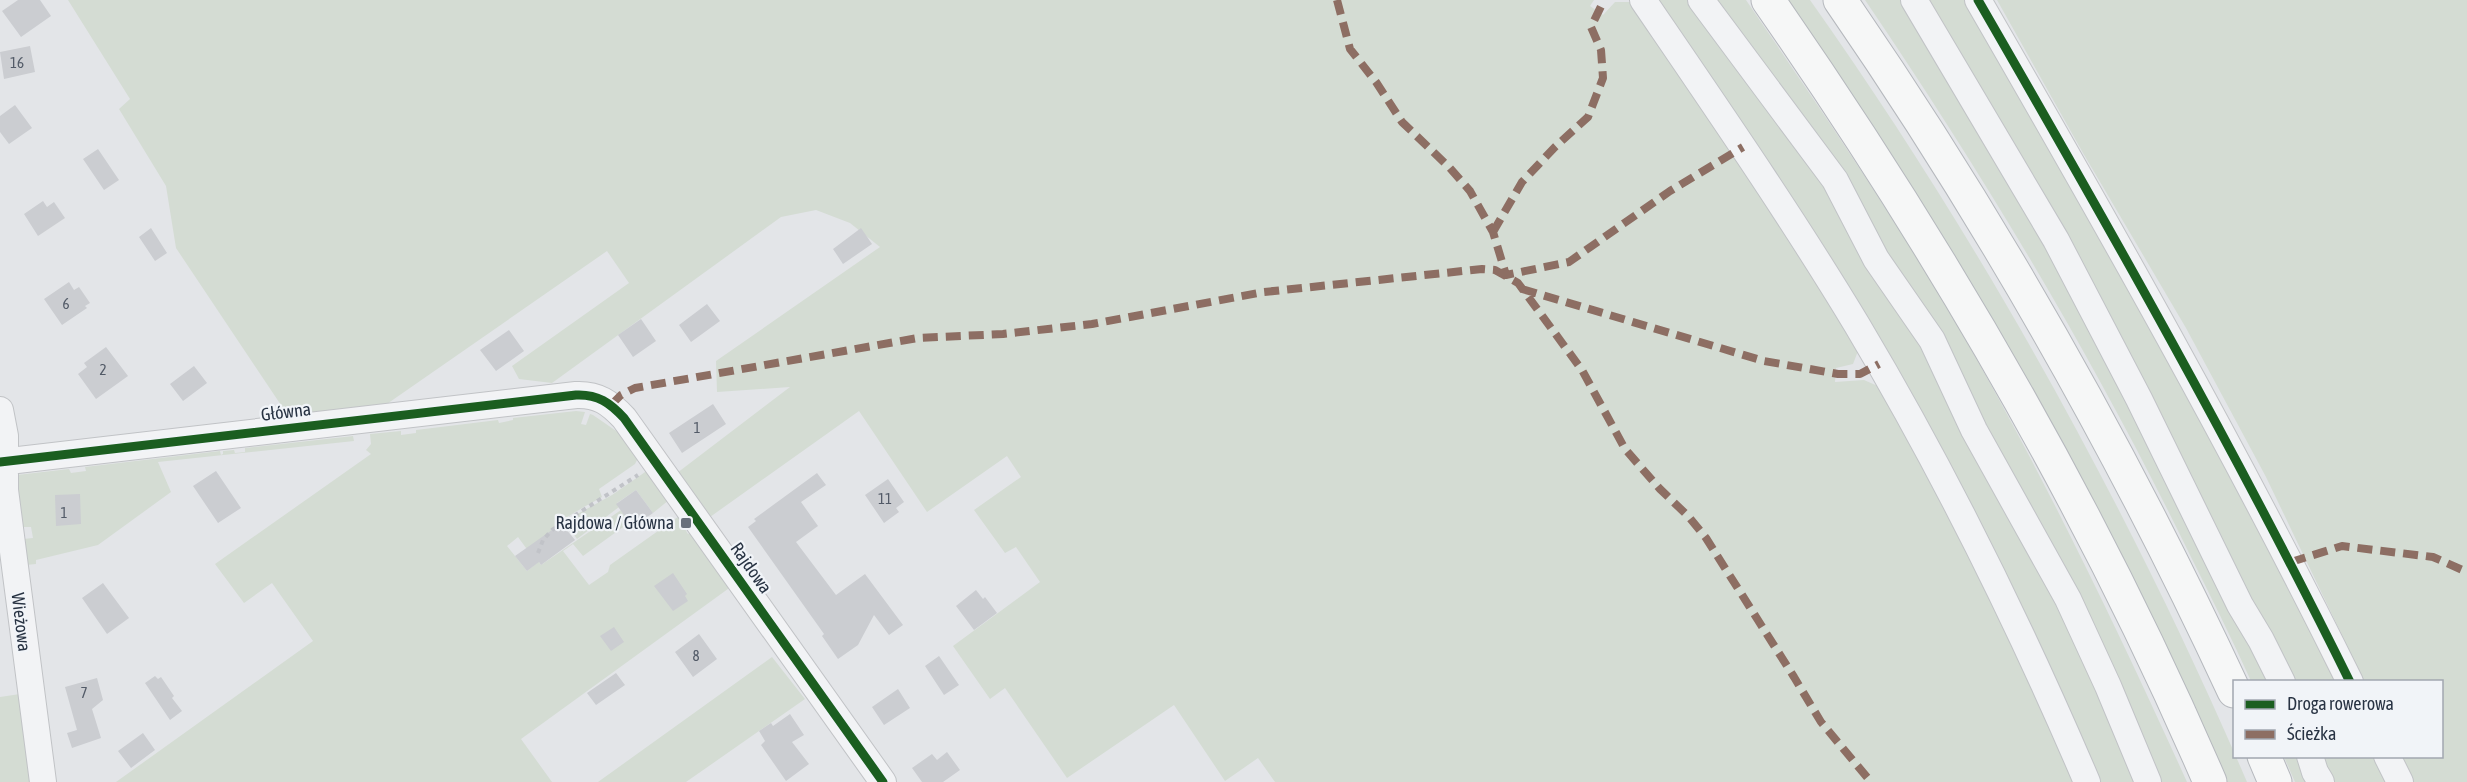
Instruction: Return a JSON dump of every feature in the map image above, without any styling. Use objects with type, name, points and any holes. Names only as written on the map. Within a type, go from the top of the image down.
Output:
[{"type":"highway","points":[[1768,0],[1878,162],[2009,380],[2119,587],[2210,782]]},
{"type":"highway","points":[[1840,0],[1963,186],[2038,311],[2110,439],[2160,535],[2233,687]]},
{"type":"highway","points":[[2265,758],[2275,782]]},
{"type":"street","points":[[1643,0],[1800,233],[1885,374],[1950,491],[2020,634],[2086,782]]},
{"type":"street","points":[[1701,0],[1835,180],[1876,259],[1932,340],[1974,430],[2068,599],[2108,686],[2148,782]]},
{"type":"street","points":[[1914,0],[2056,240],[2139,399],[2240,605],[2281,680]]},
{"type":"street","points":[[1978,0],[2215,417],[2350,680]]},
{"type":"street","name":"Główna","points":[[2,462],[576,395]]},
{"type":"street","name":"Rajdowa","points":[[576,395],[599,397],[624,418],[883,782]]},
{"type":"street","name":"Wieżowa","points":[[0,410],[5,436],[2,462],[5,490],[43,782]]},
{"type":"street","points":[[2311,758],[2321,782]]},
{"type":"street","points":[[2389,758],[2400,782]]},
{"type":"path","points":[[538,553],[549,532],[656,462]]},
{"type":"path","points":[[568,529],[569,518]]},
{"type":"shaded area","points":[[68,0],[1594,0],[1590,6],[1603,15],[1615,2],[1630,2],[1760,191],[1858,351],[1853,364],[1836,368],[1835,382],[1864,380],[1880,387],[1958,530],[2078,782],[1275,782],[1258,758],[1225,781],[1174,705],[1067,778],[1005,688],[990,699],[953,646],[1040,582],[1016,547],[1005,553],[974,510],[1021,477],[1007,456],[927,512],[859,411],[710,517],[677,473],[790,387],[717,392],[716,361],[880,247],[850,223],[816,210],[781,217],[552,383],[519,379],[512,366],[629,283],[607,251],[384,406],[289,417],[176,248],[166,186],[119,109],[130,99]]},
{"type":"shaded area","points":[[1654,0],[1746,0],[1774,41],[1912,250],[1994,390],[2080,556],[2187,782],[2098,782],[2060,695]]},
{"type":"shaded area","points":[[1783,0],[1810,0],[1874,92],[1935,187],[2050,380],[2154,579],[2202,680],[2233,750],[2233,758],[2236,758],[2247,782],[2224,782]]},
{"type":"shaded area","points":[[1865,0],[1969,0],[2068,174],[2339,680],[2251,680],[2117,412],[2038,272],[1910,67]]},
{"type":"shaded area","points":[[1997,0],[2467,0],[2467,782],[2409,782],[2398,758],[2443,758],[2443,680],[2364,680],[2266,477],[2186,328],[2083,153]]},
{"type":"shaded area","points":[[585,412],[581,424],[586,425],[590,414],[593,415],[622,435],[639,456],[635,464],[599,489],[602,497],[563,520],[547,535],[534,556],[541,565],[621,510],[630,522],[583,556],[573,544],[563,551],[589,585],[608,572],[610,565],[682,514],[683,516],[679,519],[688,534],[694,530],[732,586],[521,739],[552,782],[116,782],[313,641],[272,583],[244,603],[215,564],[371,454],[366,450],[371,444],[370,434],[401,431],[401,435],[416,433],[416,430],[498,420],[499,423],[513,420],[513,418]],"holes":[[[518,537],[537,563],[527,571],[507,546]]]},
{"type":"shaded area","points":[[353,436],[354,441],[158,462],[171,492],[98,545],[36,560],[36,564],[26,565],[23,539],[33,538],[31,527],[22,527],[12,487],[17,475],[69,469],[71,473],[86,471],[85,467],[220,451],[221,455],[223,451],[245,452],[245,448]]},
{"type":"shaded area","points":[[648,470],[669,500],[653,513],[636,490],[617,503],[619,507],[577,539],[569,528],[576,523],[572,517],[612,495]]},
{"type":"shaded area","points":[[772,657],[805,699],[686,782],[598,782]]},
{"type":"shaded area","points":[[20,694],[32,782],[0,782],[0,697]]},
{"type":"shaded area","points":[[2284,758],[2375,758],[2386,782],[2295,782]]},
{"type":"building","points":[[18,0],[40,0],[51,16],[21,37],[2,11]]},
{"type":"building","points":[[30,46],[35,72],[4,79],[0,52]]},
{"type":"building","points":[[15,105],[32,128],[9,144],[0,132],[0,116]]},
{"type":"building","points":[[98,149],[119,180],[104,190],[83,159]]},
{"type":"building","points":[[43,201],[47,207],[54,202],[65,218],[38,236],[24,214]]},
{"type":"building","points":[[151,228],[167,253],[155,261],[139,237]]},
{"type":"building","points":[[861,228],[872,244],[843,264],[833,249]]},
{"type":"building","points":[[69,282],[74,290],[79,287],[90,303],[85,306],[87,308],[62,325],[44,299]]},
{"type":"building","points":[[707,304],[720,321],[691,342],[679,325]]},
{"type":"building","points":[[641,319],[656,341],[633,357],[618,335]]},
{"type":"building","points":[[509,330],[524,351],[496,371],[480,350]]},
{"type":"building","points":[[106,347],[128,376],[96,399],[78,374],[87,367],[84,363]]},
{"type":"building","points":[[194,366],[207,383],[183,401],[170,384]]},
{"type":"building","points":[[713,404],[726,424],[682,453],[669,433]]},
{"type":"building","points":[[216,471],[241,508],[218,523],[193,486]]},
{"type":"building","points":[[817,473],[826,485],[801,502],[818,526],[796,542],[836,595],[865,574],[903,625],[889,635],[874,615],[858,645],[838,659],[822,636],[824,634],[748,527],[756,521],[754,519]]},
{"type":"building","points":[[888,479],[904,502],[896,508],[899,512],[884,523],[865,495]]},
{"type":"building","points":[[636,490],[653,513],[633,527],[616,504]]},
{"type":"building","points":[[80,494],[81,524],[56,526],[55,495]]},
{"type":"building","points":[[559,525],[562,530],[565,528],[575,540],[541,565],[539,562],[527,571],[515,556]]},
{"type":"building","points":[[673,573],[687,594],[685,596],[688,601],[673,611],[654,586]]},
{"type":"building","points":[[103,583],[129,618],[107,634],[82,598]]},
{"type":"building","points":[[976,590],[983,599],[985,597],[997,613],[974,630],[956,606]]},
{"type":"building","points":[[614,627],[624,642],[611,651],[600,636]]},
{"type":"building","points":[[699,634],[717,659],[693,677],[675,652]]},
{"type":"building","points":[[939,656],[959,685],[944,695],[925,666]]},
{"type":"building","points":[[616,673],[625,685],[596,705],[587,693]]},
{"type":"building","points":[[155,676],[158,679],[161,677],[182,711],[170,720],[145,683]]},
{"type":"building","points":[[97,678],[103,700],[92,709],[101,738],[72,748],[67,733],[77,730],[65,687]]},
{"type":"building","points":[[898,689],[910,708],[884,725],[872,707]]},
{"type":"building","points":[[790,714],[804,735],[792,742],[809,764],[786,781],[761,745],[765,741],[759,731],[771,723],[773,726]]},
{"type":"building","points":[[143,733],[155,750],[131,768],[118,751]]},
{"type":"building","points":[[947,752],[960,770],[943,782],[922,782],[912,768],[932,754],[937,760]]},
{"type":"marked path","points":[[1337,0],[1350,49],[1376,82],[1402,122],[1449,167],[1470,191],[1493,232],[1506,275],[1569,262],[1670,191],[1743,147]]},
{"type":"marked path","points":[[1493,232],[1522,182],[1588,117],[1603,78],[1601,50],[1591,27],[1604,0]]},
{"type":"marked path","points":[[611,405],[621,395],[635,388],[918,338],[1003,334],[1092,324],[1264,292],[1482,269],[1495,270],[1518,283],[1582,370],[1625,449],[1706,538],[1821,722],[1871,782]]},
{"type":"marked path","points":[[1522,289],[1764,361],[1838,374],[1860,374],[1879,364]]},
{"type":"marked path","points":[[2291,562],[2342,546],[2433,557],[2467,572]]},
{"type":"cycle path","points":[[1978,0],[2170,338],[2262,509],[2349,680]]},
{"type":"cycle path","points":[[0,462],[576,395],[597,398],[614,408],[624,418],[883,782]]},
{"type":"place","name":"Rajdowa / Główna","points":[[686,523]]}]
